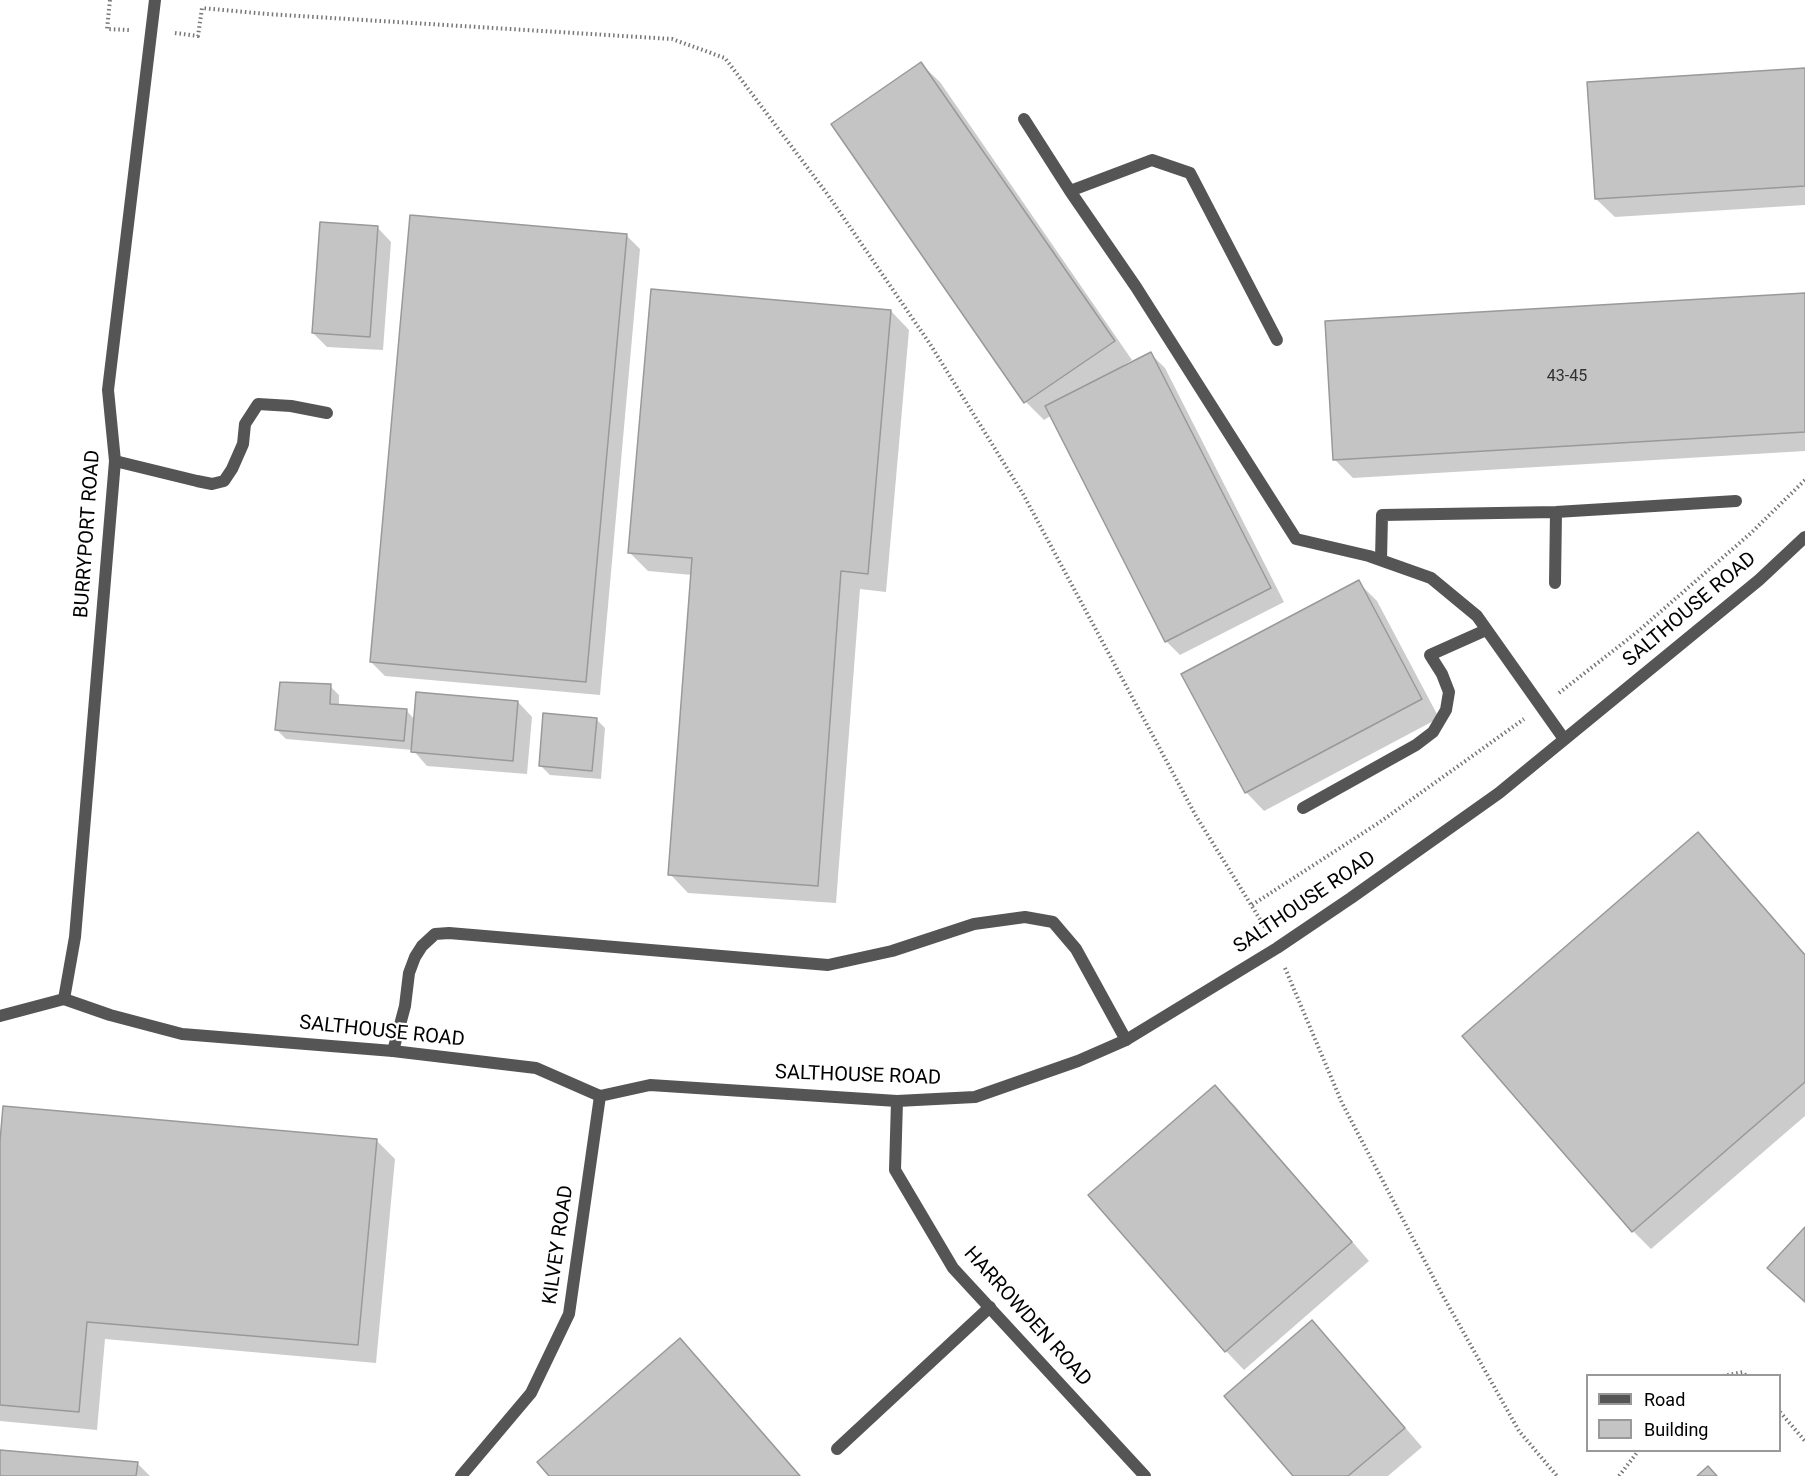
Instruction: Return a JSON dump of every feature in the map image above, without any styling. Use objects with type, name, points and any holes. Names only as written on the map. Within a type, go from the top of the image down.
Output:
[{"type":"street","name":"BURRYPORT ROAD","points":[[64,999],[75,937],[115,461],[108,390],[155,0]]},
{"type":"street","points":[[1024,119],[1136,287],[1296,539],[1381,560],[1431,578],[1477,616],[1564,739]]},
{"type":"street","points":[[1070,191],[1152,160],[1190,173],[1277,340]]},
{"type":"street","points":[[115,461],[212,484],[224,481],[232,469],[243,444],[245,424],[258,404],[291,406],[327,412]]},
{"type":"street","points":[[1381,560],[1382,515],[1556,512],[1736,501]]},
{"type":"street","points":[[1555,583],[1556,512]]},
{"type":"street","name":"SALTHOUSE ROAD","points":[[64,999],[110,1015],[182,1034],[393,1051],[537,1068],[600,1096],[650,1085],[897,1101],[975,1097],[1078,1061],[1126,1040],[1277,948],[1499,793],[1759,580],[1805,537]]},
{"type":"street","points":[[1303,808],[1416,745],[1433,732],[1446,710],[1449,692],[1442,674],[1430,656],[1486,630]]},
{"type":"street","points":[[393,1051],[405,1006],[409,973],[422,946],[435,934],[449,933],[828,965],[892,951],[974,924],[1025,917],[1053,922],[1076,949],[1126,1040]]},
{"type":"street","points":[[0,1016],[64,999]]},
{"type":"street","name":"KILVEY ROAD","points":[[461,1476],[531,1393],[569,1314],[600,1096]]},
{"type":"street","name":"HARROWDEN ROAD","points":[[897,1101],[894,1170],[953,1268],[1145,1476]]},
{"type":"street","points":[[837,1449],[990,1307]]},
{"type":"path","points":[[107,29],[110,0]]},
{"type":"path","points":[[198,36],[202,8],[672,39],[725,58],[828,195],[930,344],[1023,494],[1196,816],[1252,905]]},
{"type":"path","points":[[1286,970],[1342,1103],[1443,1296],[1519,1431],[1557,1476]]},
{"type":"path","points":[[1781,1414],[1805,1441]]},
{"type":"path","points":[[1619,1476],[1637,1452]]},
{"type":"building","points":[[921,62],[1115,341],[1024,403],[831,124]]},
{"type":"building","points":[[1805,68],[1805,186],[1595,199],[1587,82]]},
{"type":"building","points":[[410,215],[627,234],[586,682],[370,662]]},
{"type":"building","points":[[320,222],[378,226],[370,337],[312,333]]},
{"type":"building","points":[[651,289],[891,310],[868,574],[841,571],[818,886],[668,875],[692,558],[628,553]]},
{"type":"building","points":[[1805,293],[1805,432],[1333,460],[1325,321]]},
{"type":"building","points":[[1151,352],[1271,588],[1165,642],[1045,406]]},
{"type":"building","points":[[1359,580],[1422,699],[1245,793],[1181,674]]},
{"type":"building","points":[[280,682],[331,684],[330,704],[407,709],[404,741],[275,730]]},
{"type":"building","points":[[416,692],[518,701],[513,761],[411,752]]},
{"type":"building","points":[[543,713],[597,718],[592,771],[539,766]]},
{"type":"building","points":[[1698,832],[1805,955],[1805,1082],[1632,1232],[1462,1036]]},
{"type":"building","points":[[1215,1085],[1352,1242],[1225,1352],[1088,1195]]},
{"type":"building","points":[[3,1106],[377,1139],[358,1345],[87,1322],[79,1412],[0,1405],[0,1141]]},
{"type":"building","points":[[1805,1227],[1805,1302],[1767,1268]]},
{"type":"building","points":[[1312,1320],[1405,1428],[1348,1476],[1293,1476],[1224,1396]]},
{"type":"building","points":[[680,1338],[800,1476],[549,1476],[537,1462]]},
{"type":"building","points":[[0,1450],[138,1462],[136,1476],[0,1476]]},
{"type":"building","points":[[1708,1466],[1717,1476],[1697,1476]]}]
